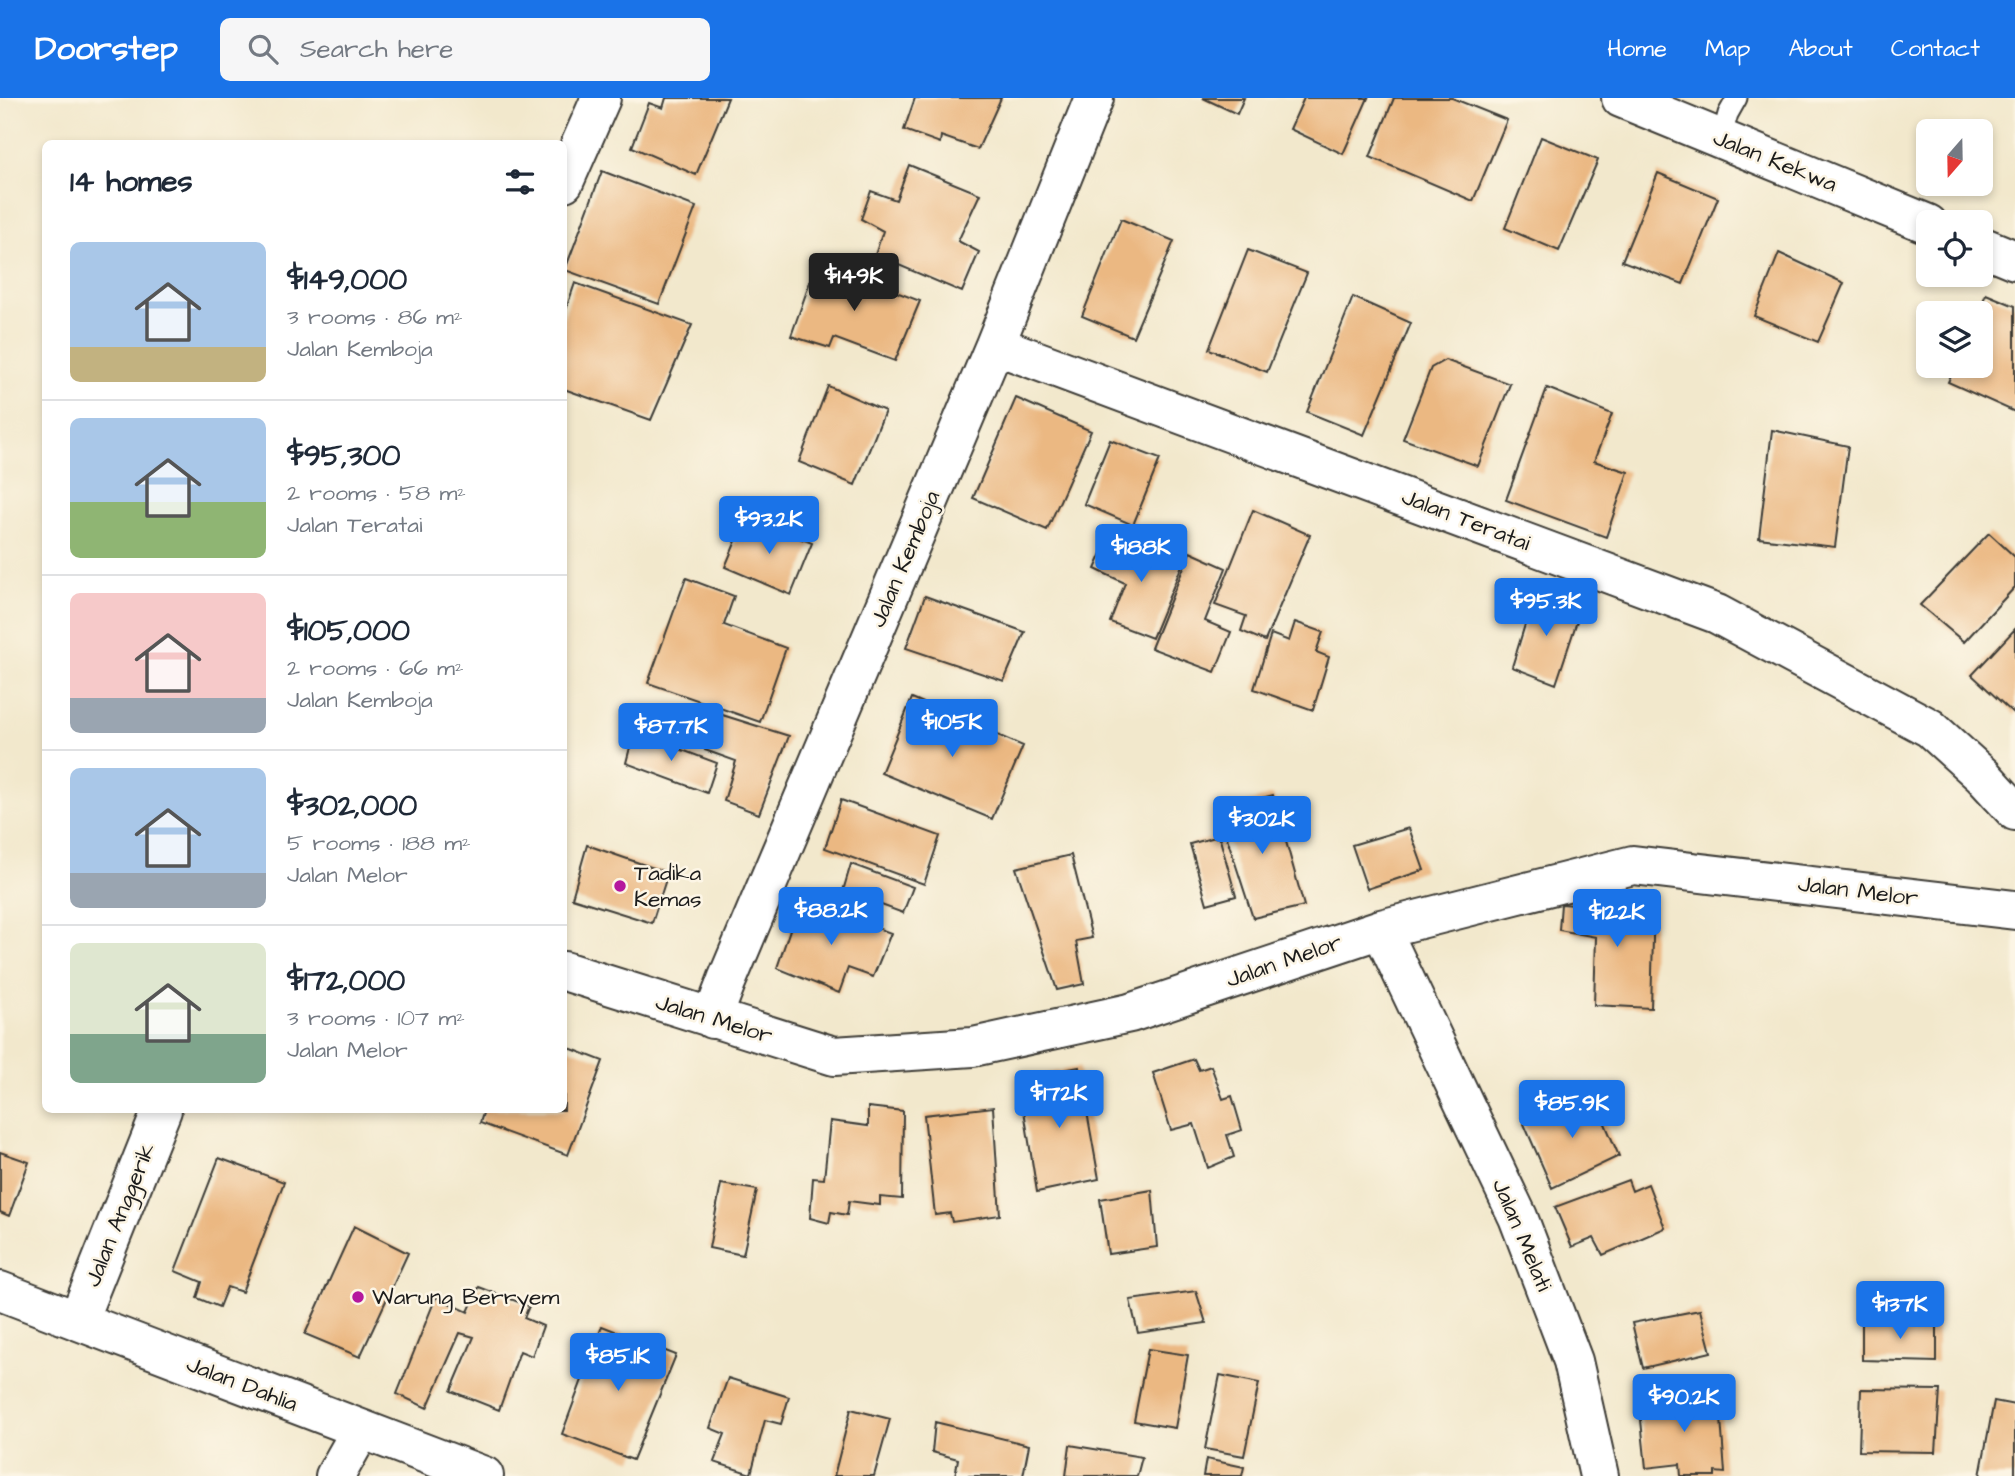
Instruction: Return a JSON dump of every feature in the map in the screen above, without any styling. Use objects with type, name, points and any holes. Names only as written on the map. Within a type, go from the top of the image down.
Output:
[{"type":"street","points":[[567,175],[601,98]]},
{"type":"street","name":"Jalan Kemboja","points":[[712,1019],[995,345],[1094,98]]},
{"type":"street","name":"Jalan Kekwa","points":[[1621,98],[1916,219]]},
{"type":"street","points":[[1993,251],[2015,260]]},
{"type":"street","name":"Jalan Teratai","points":[[995,345],[1717,614],[1930,728],[1983,776],[2015,811]]},
{"type":"street","name":"Jalan Melor","points":[[567,972],[834,1056],[973,1047],[1130,1013],[1381,929],[1633,865],[2015,909]]},
{"type":"street","name":"Jalan Melati","points":[[1381,929],[1518,1217],[1573,1361],[1600,1476]]},
{"type":"street","name":"Jalan Anggerik","points":[[78,1320],[161,1113]]},
{"type":"street","name":"Jalan Dahlia","points":[[0,1292],[484,1476]]},
{"type":"street","points":[[335,1476],[361,1430]]},
{"type":"lane","points":[[1721,139],[1728,114],[1737,98]]},
{"type":"building","points":[[666,98],[728,98],[696,175],[632,147],[649,103],[663,108]]},
{"type":"building","points":[[915,98],[1001,98],[978,149],[941,136],[940,143],[904,130]]},
{"type":"building","points":[[1203,98],[1244,98],[1237,114]]},
{"type":"building","points":[[1304,98],[1368,98],[1343,154],[1290,129]]},
{"type":"building","points":[[1394,98],[1452,98],[1507,120],[1473,201],[1370,157]]},
{"type":"building","points":[[1541,137],[1598,160],[1559,251],[1505,228]]},
{"type":"building","points":[[909,165],[980,194],[958,241],[979,252],[962,292],[875,255],[883,231],[861,219],[871,191],[896,200]]},
{"type":"building","points":[[602,171],[696,207],[659,304],[567,271]]},
{"type":"building","points":[[1658,173],[1718,198],[1683,284],[1622,261]]},
{"type":"building","points":[[1121,219],[1174,241],[1133,337],[1082,316]]},
{"type":"building","points":[[1248,250],[1307,273],[1267,372],[1209,349]]},
{"type":"building","points":[[1779,253],[1844,283],[1818,342],[1754,316]]},
{"type":"building","points":[[817,262],[920,301],[895,361],[834,338],[830,348],[791,336]]},
{"type":"building","points":[[575,283],[692,325],[651,420],[567,390],[567,306]]},
{"type":"building","points":[[1986,294],[2015,306],[2015,412],[1948,382],[1950,378],[1993,378],[1993,301],[1983,301]]},
{"type":"building","points":[[1353,297],[1411,323],[1364,435],[1307,412]]},
{"type":"building","points":[[1445,360],[1510,384],[1478,466],[1403,439],[1431,368]]},
{"type":"building","points":[[828,386],[885,411],[855,485],[799,462]]},
{"type":"building","points":[[1547,388],[1612,414],[1594,461],[1628,472],[1606,537],[1506,500]]},
{"type":"building","points":[[1016,398],[1091,431],[1047,530],[973,498]]},
{"type":"building","points":[[1772,430],[1848,446],[1835,547],[1759,538]]},
{"type":"building","points":[[1110,440],[1160,459],[1133,525],[1084,504]]},
{"type":"building","points":[[1253,510],[1310,535],[1265,641],[1241,631],[1246,616],[1215,605]]},
{"type":"building","points":[[746,517],[812,543],[791,595],[725,567]]},
{"type":"building","points":[[1989,533],[2015,557],[2015,587],[1964,642],[1920,605]]},
{"type":"building","points":[[1130,537],[1185,558],[1152,638],[1110,622],[1125,583],[1095,569],[1104,549],[1121,556]]},
{"type":"building","points":[[1190,552],[1226,568],[1205,621],[1231,632],[1215,672],[1151,648]]},
{"type":"building","points":[[686,578],[734,596],[724,625],[786,648],[760,722],[648,683]]},
{"type":"building","points":[[1535,592],[1581,609],[1556,684],[1512,667]]},
{"type":"building","points":[[925,596],[1025,632],[1004,681],[906,648]]},
{"type":"building","points":[[1295,622],[1323,632],[1316,652],[1329,657],[1313,710],[1254,689],[1271,634],[1289,641]]},
{"type":"building","points":[[2015,629],[2015,715],[1972,675]]},
{"type":"building","points":[[912,698],[1023,746],[992,819],[881,773]]},
{"type":"building","points":[[716,713],[789,736],[759,814],[724,801],[736,761],[705,750]]},
{"type":"building","points":[[634,732],[717,763],[707,793],[626,763]]},
{"type":"building","points":[[1273,795],[1304,906],[1253,918],[1218,810]]},
{"type":"building","points":[[841,800],[940,836],[924,884],[825,848]]},
{"type":"building","points":[[1409,828],[1424,870],[1367,889],[1352,845]]},
{"type":"building","points":[[1219,836],[1236,896],[1207,904],[1190,844]]},
{"type":"building","name":"Tadika Kemas","points":[[587,845],[668,873],[652,923],[572,898]]},
{"type":"building","points":[[1071,855],[1092,938],[1076,941],[1084,984],[1057,990],[1016,868]]},
{"type":"building","points":[[851,864],[913,887],[903,913],[843,891]]},
{"type":"building","points":[[1591,899],[1654,904],[1651,1008],[1594,1005],[1596,937],[1559,930],[1561,904],[1590,906]]},
{"type":"building","points":[[800,900],[891,933],[873,977],[848,968],[839,993],[777,968]]},
{"type":"building","points":[[567,1047],[603,1061],[568,1155],[480,1123],[483,1113],[567,1113]]},
{"type":"building","points":[[1194,1059],[1199,1070],[1211,1066],[1223,1099],[1232,1096],[1242,1130],[1227,1135],[1234,1157],[1208,1168],[1194,1124],[1171,1130],[1153,1073]]},
{"type":"building","points":[[1079,1067],[1099,1179],[1037,1192],[1019,1079]]},
{"type":"building","points":[[1591,1091],[1619,1156],[1552,1188],[1524,1124]]},
{"type":"building","points":[[868,1107],[903,1111],[902,1199],[880,1197],[880,1205],[849,1201],[847,1215],[831,1212],[829,1223],[810,1218],[813,1178],[824,1179],[830,1121],[868,1126]]},
{"type":"building","points":[[993,1107],[1000,1215],[952,1222],[950,1213],[935,1215],[924,1115]]},
{"type":"building","points":[[0,1152],[29,1162],[9,1216],[0,1212]]},
{"type":"building","points":[[219,1158],[284,1182],[242,1292],[227,1287],[219,1307],[197,1298],[202,1282],[175,1271]]},
{"type":"building","points":[[1628,1180],[1632,1191],[1648,1184],[1665,1228],[1603,1255],[1594,1238],[1572,1247],[1555,1207]]},
{"type":"building","points":[[721,1184],[757,1190],[743,1255],[709,1248]]},
{"type":"building","points":[[1152,1190],[1157,1247],[1108,1254],[1100,1199]]},
{"type":"building","points":[[354,1226],[408,1253],[360,1357],[305,1334]]},
{"type":"building","points":[[479,1287],[529,1306],[524,1318],[543,1326],[532,1356],[520,1351],[499,1410],[451,1391],[474,1337],[460,1333],[427,1408],[397,1394],[436,1297],[468,1312]]},
{"type":"building","points":[[1196,1291],[1206,1323],[1138,1333],[1130,1300]]},
{"type":"building","points":[[1700,1310],[1711,1352],[1643,1368],[1632,1323]]},
{"type":"building","points":[[1862,1320],[1937,1321],[1937,1362],[1862,1360]]},
{"type":"building","points":[[602,1326],[676,1355],[633,1460],[562,1434]]},
{"type":"building","points":[[1148,1349],[1188,1355],[1175,1428],[1134,1421]]},
{"type":"building","points":[[1220,1375],[1259,1383],[1244,1456],[1205,1449]]},
{"type":"building","points":[[728,1378],[789,1397],[781,1424],[765,1420],[751,1474],[714,1462],[725,1434],[710,1428]]},
{"type":"building","points":[[1861,1389],[1940,1390],[1936,1452],[1859,1451]]},
{"type":"building","points":[[1719,1391],[1725,1473],[1715,1472],[1715,1476],[1681,1476],[1680,1464],[1646,1468],[1639,1401],[1695,1399],[1705,1392]]},
{"type":"building","points":[[1994,1401],[2015,1405],[2015,1476],[1980,1476]]},
{"type":"building","points":[[851,1409],[890,1419],[874,1476],[834,1476]]},
{"type":"building","points":[[935,1422],[1029,1445],[1023,1476],[955,1476],[958,1459],[932,1452]]},
{"type":"building","points":[[1070,1445],[1142,1457],[1137,1476],[1066,1476]]},
{"type":"building","points":[[1206,1459],[1244,1467],[1242,1476],[1203,1476]]},
{"type":"place","name":"Tadika Kemas","points":[[620,886]]},
{"type":"place","name":"Warung Berryem","points":[[358,1297]]}]
